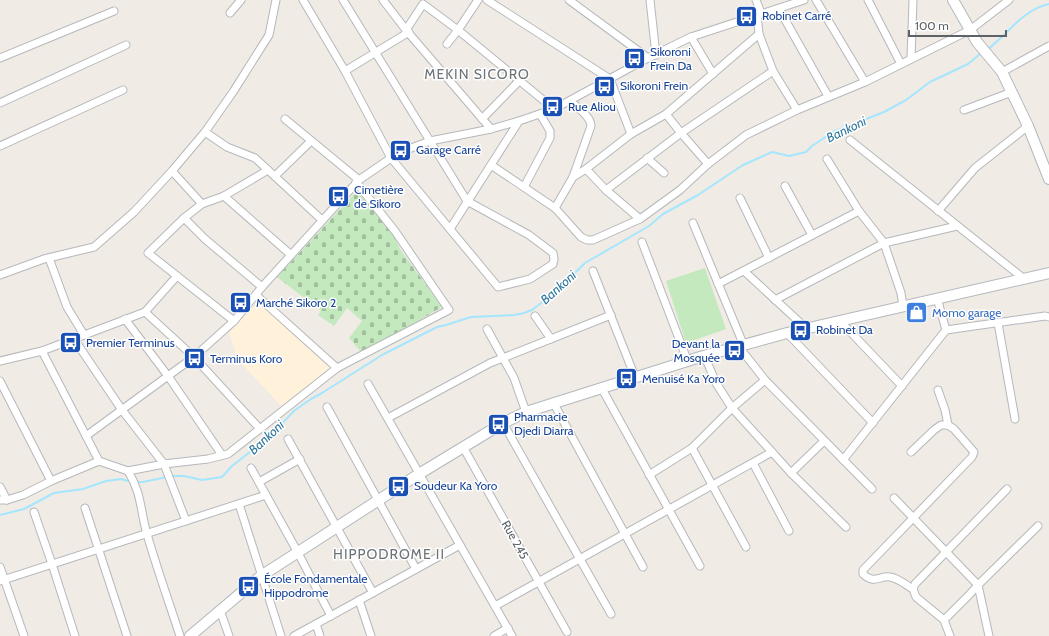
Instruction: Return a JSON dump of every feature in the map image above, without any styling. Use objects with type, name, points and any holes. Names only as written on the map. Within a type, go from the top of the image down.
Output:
[{"type":"street","points":[[230,13],[241,0]]},
{"type":"street","points":[[0,274],[49,258],[94,247],[134,212],[172,171],[205,132],[233,92],[269,35],[276,0]]},
{"type":"street","points":[[303,0],[344,71],[391,158],[498,287],[530,279],[553,264],[553,253],[529,235],[467,201],[343,0]]},
{"type":"street","points":[[447,44],[478,0]]},
{"type":"street","points":[[487,0],[610,79],[631,134]]},
{"type":"street","points":[[569,0],[581,4],[648,58]]},
{"type":"street","points":[[650,0],[656,55]]},
{"type":"street","points":[[756,0],[759,14],[759,34],[773,71],[797,110]]},
{"type":"street","points":[[86,436],[194,357],[234,321],[262,287],[357,181],[391,158],[406,150],[430,141],[491,129],[554,109],[648,58],[691,37],[804,0]]},
{"type":"street","points":[[816,0],[865,82]]},
{"type":"street","points":[[868,0],[901,64]]},
{"type":"street","points":[[911,58],[913,0]]},
{"type":"street","points":[[954,0],[977,42],[1002,72],[1028,126],[1048,175]]},
{"type":"street","points":[[491,165],[555,208],[581,237],[587,240],[593,240],[640,220],[680,190],[708,164],[746,135],[828,96],[865,82],[970,30],[1009,0]]},
{"type":"street","points":[[387,2],[407,31],[491,129]]},
{"type":"street","points":[[344,71],[376,53],[407,31],[423,4],[458,30],[554,109]]},
{"type":"street","points":[[779,9],[828,96]]},
{"type":"street","points":[[0,58],[114,11]]},
{"type":"street","points":[[573,176],[586,169],[631,134],[666,114],[759,34]]},
{"type":"street","points":[[691,37],[713,74]]},
{"type":"street","points":[[0,103],[126,45]]},
{"type":"street","points":[[1002,72],[1048,49]]},
{"type":"street","points":[[606,190],[647,158],[773,71]]},
{"type":"street","points":[[482,119],[519,81]]},
{"type":"street","points":[[0,146],[123,90]]},
{"type":"street","points":[[964,110],[1012,92]]},
{"type":"street","points":[[555,208],[573,176],[591,122],[570,101]]},
{"type":"street","points":[[524,187],[550,138],[550,131],[540,114]]},
{"type":"street","points":[[666,114],[681,134],[708,164]]},
{"type":"street","points":[[0,487],[4,500],[23,495],[51,481],[99,461],[128,471],[164,464],[208,459],[228,454],[337,368],[449,310],[395,231],[357,181],[284,119]]},
{"type":"street","points":[[450,229],[519,121]]},
{"type":"street","points":[[938,211],[975,168],[1028,126]]},
{"type":"street","points":[[205,132],[227,147],[255,158],[322,220]]},
{"type":"street","points":[[850,140],[1023,278]]},
{"type":"street","points":[[275,176],[311,141]]},
{"type":"street","points":[[647,158],[664,173]]},
{"type":"street","points":[[827,159],[859,211],[884,243],[901,293],[903,306]]},
{"type":"street","points":[[586,169],[606,190],[640,220]]},
{"type":"street","points":[[234,321],[148,253],[184,218],[202,204],[224,196],[268,170]]},
{"type":"street","points":[[172,171],[202,204]]},
{"type":"street","points":[[785,186],[812,236]]},
{"type":"street","points":[[224,196],[291,255]]},
{"type":"street","points":[[740,198],[769,258]]},
{"type":"street","points":[[718,284],[859,211]]},
{"type":"street","points":[[184,218],[204,239],[262,287]]},
{"type":"street","points":[[693,223],[742,346],[766,380],[872,489]]},
{"type":"street","points":[[775,300],[884,243],[957,226]]},
{"type":"street","points":[[642,242],[688,362]]},
{"type":"street","points":[[49,258],[67,307],[84,335]]},
{"type":"street","points":[[593,271],[635,377]]},
{"type":"street","points":[[744,271],[807,329]]},
{"type":"street","points":[[190,636],[261,576],[297,552],[463,447],[526,412],[601,387],[787,333],[1049,273]]},
{"type":"street","points":[[0,361],[42,351],[145,312],[177,276]]},
{"type":"street","points":[[256,295],[337,368]]},
{"type":"street","points":[[937,298],[946,330]]},
{"type":"street","points":[[145,312],[194,357],[260,429]]},
{"type":"street","points":[[535,316],[551,339]]},
{"type":"street","points":[[388,418],[490,363],[610,316]]},
{"type":"street","points":[[844,460],[946,330],[1045,316],[1049,317]]},
{"type":"street","points":[[126,319],[168,376],[222,455]]},
{"type":"street","points":[[840,321],[902,386]]},
{"type":"street","points":[[998,323],[1015,419]]},
{"type":"street","points":[[487,330],[514,378],[526,412]]},
{"type":"street","points":[[787,333],[873,423]]},
{"type":"street","points":[[74,339],[122,410],[164,464],[186,521]]},
{"type":"street","points":[[42,351],[99,461]]},
{"type":"street","points":[[705,357],[716,383],[732,408],[791,473],[846,527]]},
{"type":"street","points":[[649,475],[692,448],[732,408],[766,380]]},
{"type":"street","points":[[0,381],[51,481]]},
{"type":"street","points":[[368,384],[512,636]]},
{"type":"street","points":[[601,387],[700,566]]},
{"type":"street","points":[[938,390],[945,410],[948,426]]},
{"type":"street","points":[[553,402],[626,533],[643,567]]},
{"type":"street","points":[[327,407],[416,569]]},
{"type":"street","points":[[504,423],[611,614]]},
{"type":"street","points":[[911,452],[941,425],[954,429],[974,452],[972,457],[863,570],[863,574],[866,577],[876,580],[890,576],[913,589],[916,597],[944,620],[950,636]]},
{"type":"street","points":[[288,439],[373,592]]},
{"type":"street","points":[[791,473],[824,441]]},
{"type":"street","name":"Rue 245","points":[[463,447],[568,632]]},
{"type":"street","points":[[692,448],[746,547]]},
{"type":"street","points":[[495,606],[772,452]]},
{"type":"street","points":[[259,482],[300,459]]},
{"type":"street","points":[[753,463],[789,531]]},
{"type":"street","points":[[251,468],[331,616]]},
{"type":"street","points":[[128,471],[139,493],[147,533],[180,636]]},
{"type":"street","points":[[913,589],[915,584],[1007,489]]},
{"type":"street","points":[[2,580],[266,495]]},
{"type":"street","points":[[894,498],[978,585],[989,636]]},
{"type":"street","points":[[238,504],[281,636]]},
{"type":"street","points":[[85,508],[127,636]]},
{"type":"street","points":[[34,512],[75,636]]},
{"type":"street","points":[[944,620],[1038,526]]},
{"type":"street","points":[[294,636],[460,545]]},
{"type":"street","points":[[0,567],[2,580],[24,636]]},
{"type":"street","points":[[359,600],[371,636]]},
{"type":"street","points":[[220,610],[229,636]]},
{"type":"street","points":[[316,624],[320,636]]},
{"type":"street","points":[[494,636],[508,628]]},
{"type":"shaded area","points":[[258,302],[330,368],[286,411],[238,360],[229,333]]},
{"type":"green space","points":[[357,191],[392,232],[400,249],[442,307],[362,353],[349,338],[362,321],[347,308],[334,326],[318,315],[321,311],[277,277]]},
{"type":"green space","points":[[705,268],[726,329],[686,343],[666,281]]},
{"type":"waterway","name":"Bankoni","points":[[987,50],[1031,11],[1049,4]]},
{"type":"waterway","name":"Bankoni","points":[[172,476],[184,476],[202,480],[222,477],[232,466],[269,437],[295,410],[382,355],[437,327],[471,317],[514,315],[532,310],[553,294],[585,263],[649,226],[663,214],[698,195],[743,165],[772,152],[789,156],[806,152],[812,146],[833,132],[884,112],[906,100],[930,82],[968,64],[981,53]]},
{"type":"waterway","name":"Bankoni","points":[[136,482],[167,477]]},
{"type":"waterway","name":"Bankoni","points":[[0,515],[24,509],[54,493],[83,489],[106,481],[121,479],[132,482]]},
{"type":"place","name":"Robinet Carré","points":[[746,16]]},
{"type":"place","name":"Sikoroni Frein Da","points":[[635,59]]},
{"type":"place","name":"Sikoroni Frein","points":[[605,86]]},
{"type":"place","name":"Rue Aliou","points":[[553,107]]},
{"type":"place","name":"Garage Carré","points":[[400,150]]},
{"type":"place","name":"Cimetière de Sikoro","points":[[338,197]]},
{"type":"place","name":"Marché Sikoro 2","points":[[240,303]]},
{"type":"place","name":"Momo garage","points":[[916,313]]},
{"type":"place","name":"Robinet Da","points":[[800,330]]},
{"type":"place","name":"Premier Terminus","points":[[71,343]]},
{"type":"place","name":"Devant la Mosquée","points":[[735,351]]},
{"type":"place","name":"Terminus Koro","points":[[194,359]]},
{"type":"place","name":"Menuisé Ka Yoro","points":[[626,379]]},
{"type":"place","name":"Pharmacie Djedi Diarra","points":[[499,424]]},
{"type":"place","name":"Soudeur Ka Yoro","points":[[399,486]]},
{"type":"place","name":"École Fondamentale Hippodrome","points":[[248,586]]},
{"type":"district","name":"MEKIN SICORO","points":[[477,74]]},
{"type":"district","name":"HIPPODROME II","points":[[389,554]]}]
